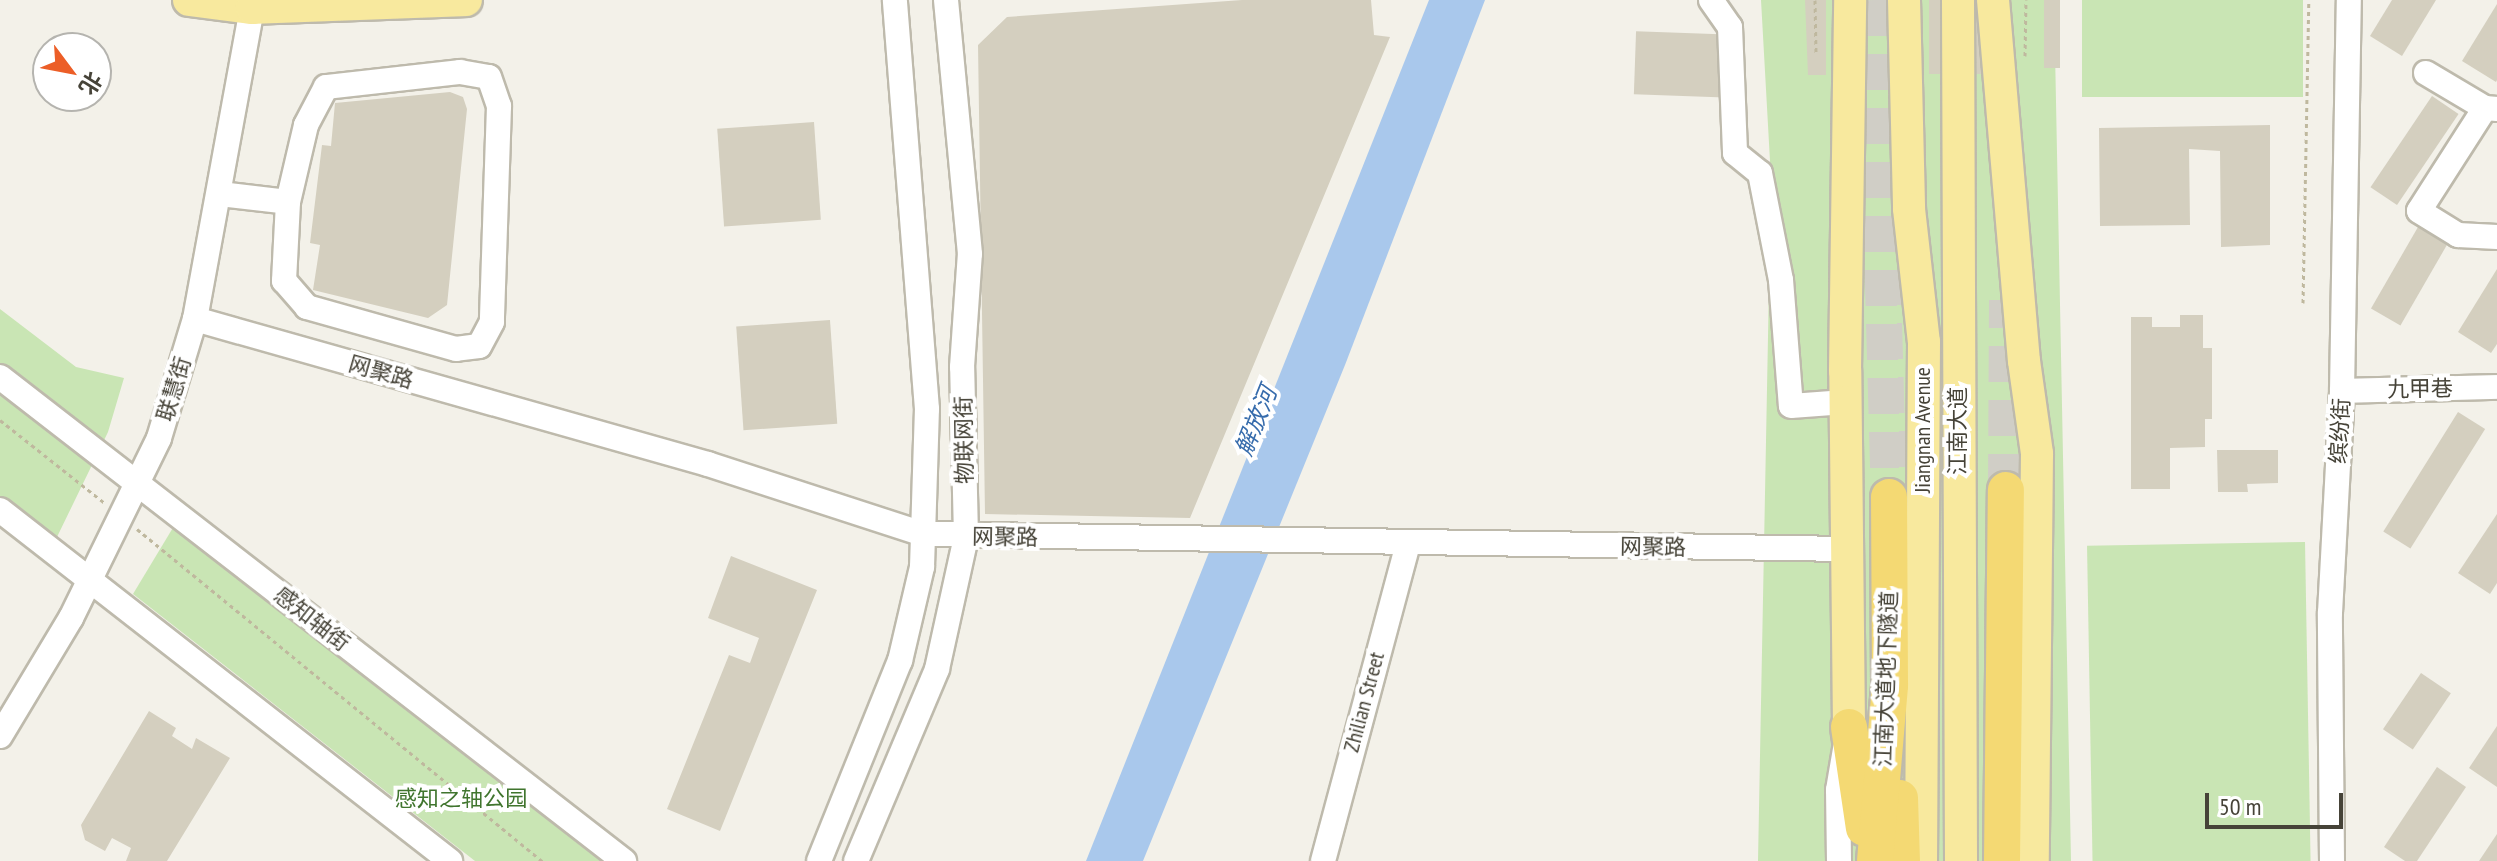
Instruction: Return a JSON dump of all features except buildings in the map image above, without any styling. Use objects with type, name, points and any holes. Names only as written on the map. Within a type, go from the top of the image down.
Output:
[{"type":"highway","points":[[1986,861],[1998,492],[2002,861]]},
{"type":"highway","name":"江南大道地下隧道","points":[[1872,861],[1890,685],[1889,497]]},
{"type":"highway","points":[[1890,685],[1902,861]]},
{"type":"highway","points":[[1849,727],[1872,861]]},
{"type":"main road","points":[[189,0],[252,8],[466,0]]},
{"type":"main road","points":[[1849,727],[1845,402],[1850,0]]},
{"type":"main road","name":"Jiangnan Avenue","points":[[1904,0],[1909,209],[1924,342],[1921,861]]},
{"type":"main road","name":"江南大道","points":[[1958,0],[1961,861]]},
{"type":"main road","points":[[1993,0],[2024,361],[2037,454],[2033,861]]},
{"type":"street","name":"物联网街","points":[[819,861],[900,661],[922,567],[927,409],[895,0]]},
{"type":"street","name":"物联网街","points":[[856,861],[937,669],[966,537],[962,367],[970,254],[946,0]]},
{"type":"street","points":[[1711,0],[1730,27],[1735,153],[1760,173],[1781,280],[1791,406],[1845,402]]},
{"type":"street","name":"缤纷街","points":[[2332,861],[2330,613],[2342,391],[2349,0]]},
{"type":"street","name":"联慧街","points":[[0,736],[90,579],[159,438],[195,319],[252,8]]},
{"type":"street","points":[[460,72],[489,77],[499,106],[492,322],[479,346],[456,349],[307,307],[284,281],[288,202],[306,125],[326,87],[460,72]]},
{"type":"street","points":[[2426,73],[2491,108],[2419,211],[2458,235],[2497,237]]},
{"type":"street","points":[[220,194],[288,202]]},
{"type":"street","name":"网聚路","points":[[195,319],[708,464],[923,534],[1846,549]]},
{"type":"street","name":"感知轴街","points":[[0,377],[624,861]]},
{"type":"street","name":"九甲巷","points":[[2342,391],[2497,387]]},
{"type":"street","points":[[0,510],[450,861]]},
{"type":"street","name":"Zhilian Street","points":[[1323,861],[1408,543]]},
{"type":"street","points":[[1839,861],[1838,790],[1849,727]]},
{"type":"path","points":[[1815,0],[1816,54]]},
{"type":"path","points":[[2303,303],[2309,0]]},
{"type":"path","points":[[0,420],[542,861]]},
{"type":"green space","points":[[1761,0],[2054,0],[2071,861],[1758,861],[1771,179]]},
{"type":"green space","points":[[2082,0],[2303,0],[2303,97],[2082,97]]},
{"type":"green space","points":[[0,309],[76,367],[124,378],[108,432],[57,537],[0,504]]},
{"type":"green space","name":"感知之轴公园","points":[[174,526],[607,861],[475,861],[133,594]]},
{"type":"green space","points":[[2305,542],[2311,861],[2093,861],[2087,546]]},
{"type":"water","points":[[1429,0],[1485,0],[1345,365],[1143,861],[1086,861]]},
{"type":"tunnel","points":[[1875,0],[1889,497]]},
{"type":"tunnel","points":[[2006,490],[2007,300]]},
{"type":"water label","name":"解放河","points":[[1256,421]]}]
